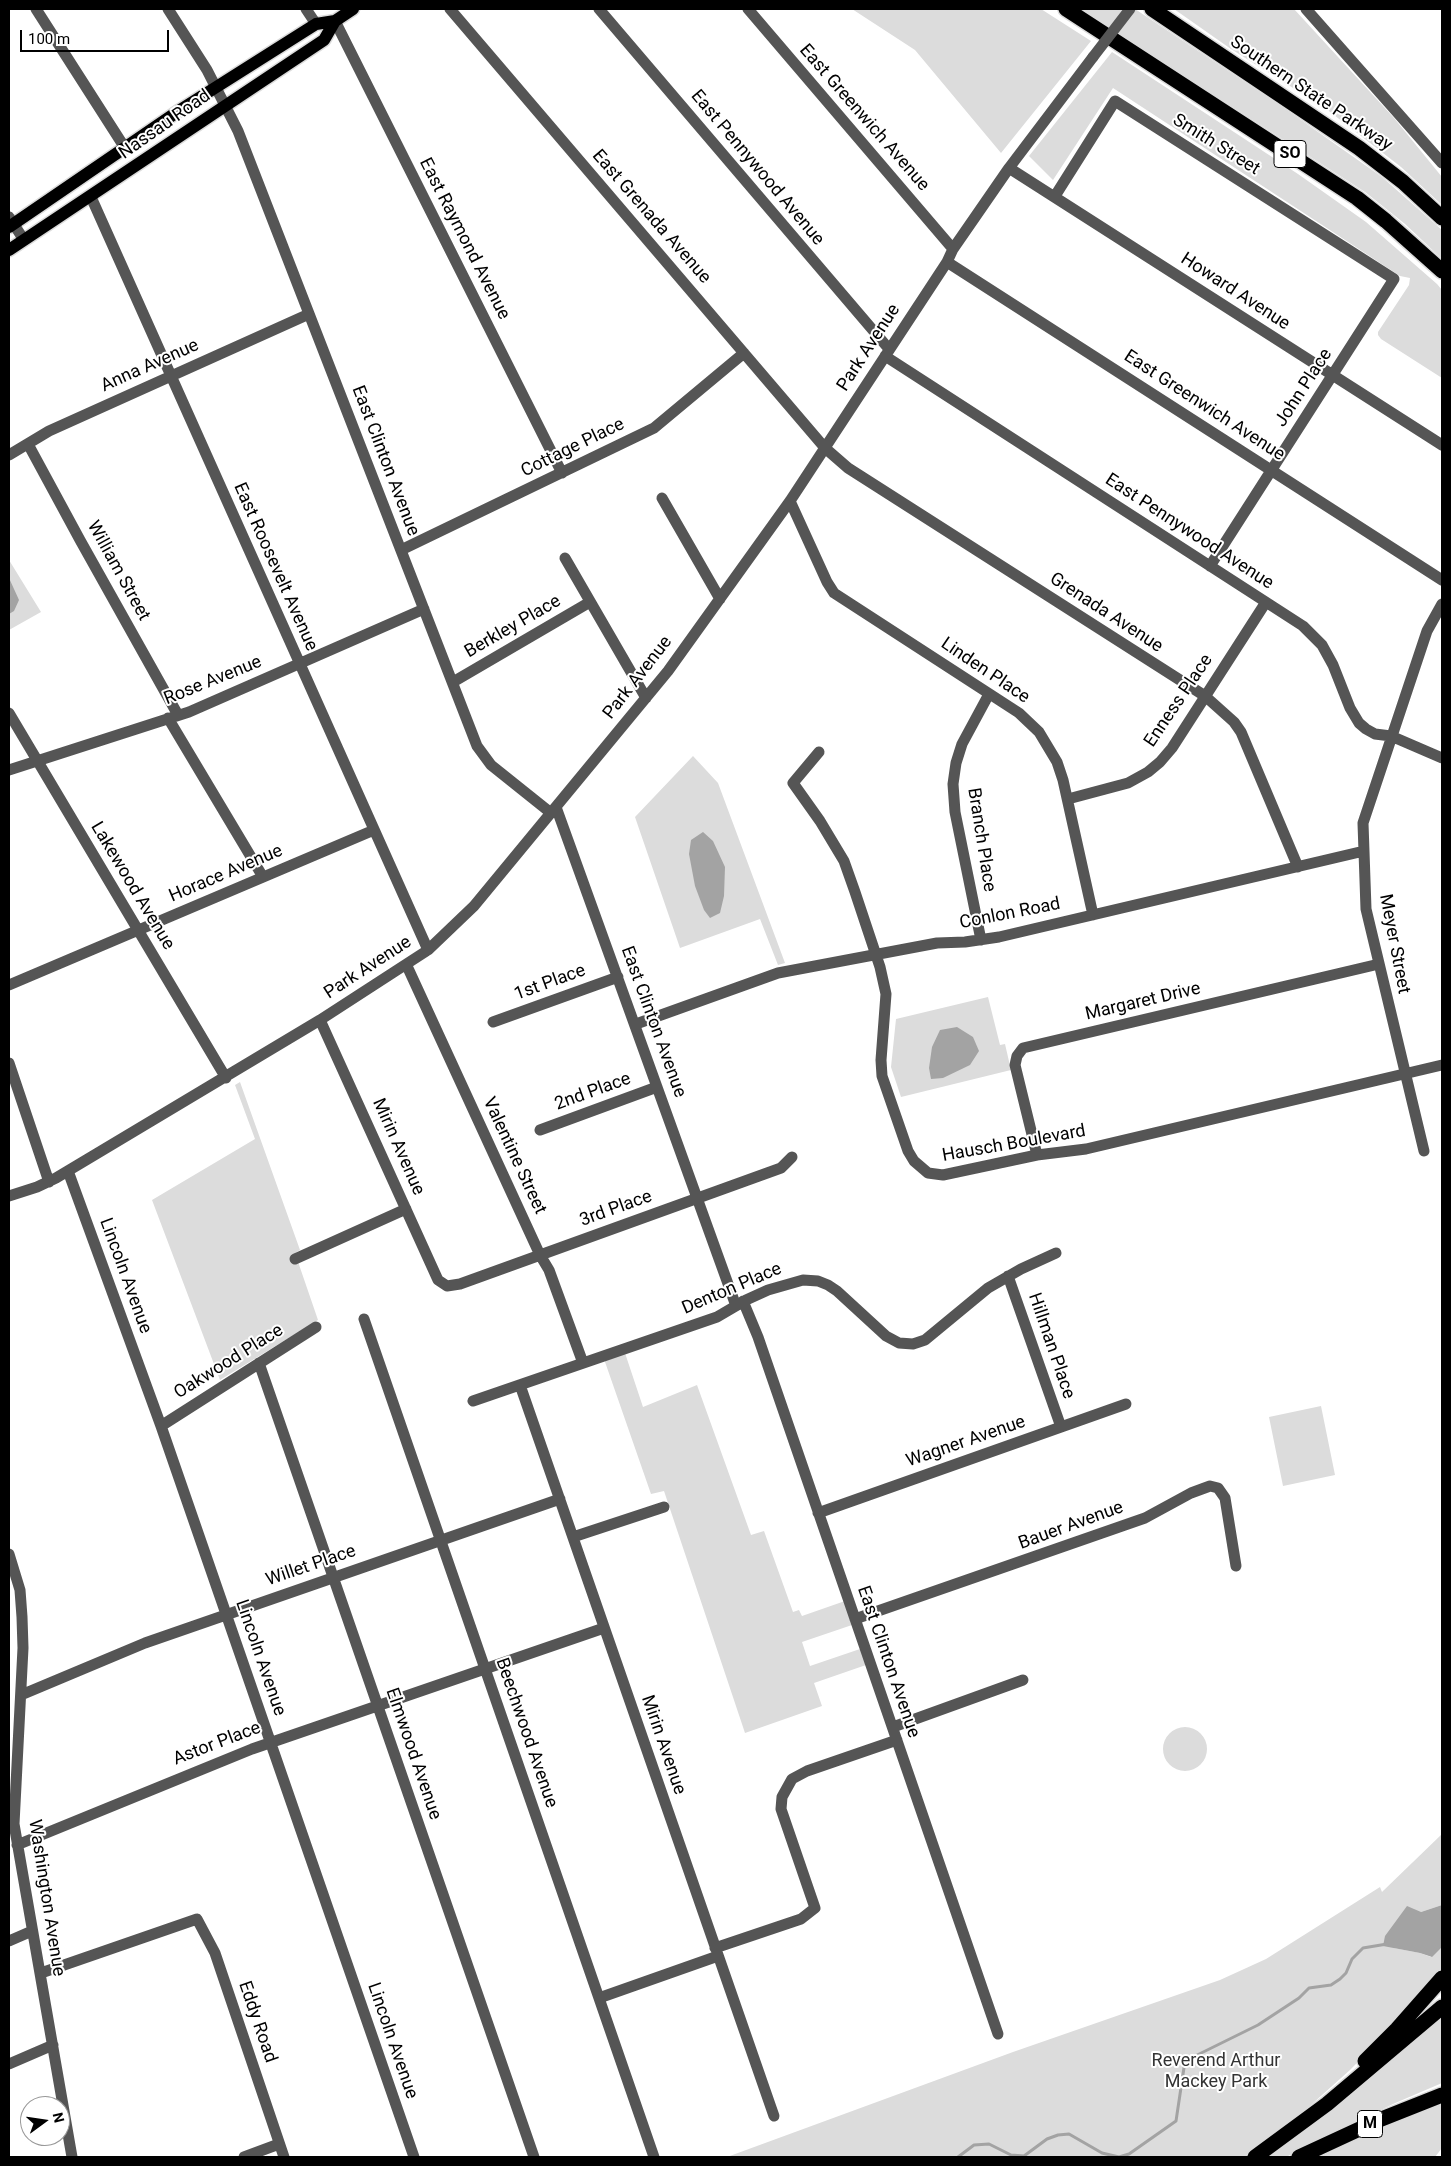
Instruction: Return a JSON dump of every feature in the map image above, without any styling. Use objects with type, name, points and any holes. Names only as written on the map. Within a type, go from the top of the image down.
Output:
[{"type":"highway","name":"SO","points":[[1066,9],[1357,198],[1442,271]]},
{"type":"highway","name":"Southern State Parkway","points":[[1152,9],[1359,148],[1403,182],[1442,218]]},
{"type":"highway","points":[[1284,2135],[1397,2030],[1442,1978]]},
{"type":"highway","points":[[1255,2157],[1327,2104],[1442,2006]]},
{"type":"highway","name":"M","points":[[1299,2157],[1371,2124],[1442,2095]]},
{"type":"main road","name":"Nassau Road","points":[[9,250],[90,197],[316,24],[335,21],[353,9]]},
{"type":"main road","name":"Nassau Road","points":[[10,223],[125,148],[220,97],[274,74],[324,40],[335,21]]},
{"type":"street","points":[[36,9],[125,148]]},
{"type":"street","name":"East Clinton Avenue","points":[[168,9],[207,70],[238,131],[482,756],[491,765],[554,810],[636,1024],[716,1250],[740,1304],[758,1337],[998,2034]]},
{"type":"street","points":[[306,9],[316,24]]},
{"type":"street","name":"East Grenada Avenue","points":[[450,9],[825,448]]},
{"type":"street","name":"East Pennywood Avenue","points":[[599,9],[887,352],[1303,626],[1322,646],[1333,665],[1350,708],[1359,723],[1375,734],[1391,736],[1442,758]]},
{"type":"street","name":"East Greenwich Avenue","points":[[748,9],[953,249]]},
{"type":"street","name":"Park Avenue","points":[[9,1196],[49,1182],[68,1172],[226,1078],[407,966],[428,950],[474,906],[668,672],[790,501],[947,262],[953,249],[1009,168],[1130,9]]},
{"type":"street","points":[[1306,9],[1442,163]]},
{"type":"street","name":"East Raymond Avenue","points":[[335,21],[562,473]]},
{"type":"street","name":"Smith Street","points":[[1054,196],[1115,101],[1394,279]]},
{"type":"street","name":"Howard Avenue","points":[[1009,168],[1442,445]]},
{"type":"street","name":"East Roosevelt Avenue","points":[[90,197],[428,950]]},
{"type":"street","points":[[10,223],[24,240]]},
{"type":"street","name":"East Greenwich Avenue","points":[[947,262],[1442,580]]},
{"type":"street","name":"John Place","points":[[1210,566],[1394,279]]},
{"type":"street","name":"Anna Avenue","points":[[9,455],[49,431],[309,314]]},
{"type":"street","name":"Cottage Place","points":[[401,550],[654,428],[744,353]]},
{"type":"street","name":"William Street","points":[[28,444],[212,793],[263,877]]},
{"type":"street","name":"Grenada Avenue","points":[[825,448],[848,468],[1205,696],[1234,722],[1241,732],[1298,867]]},
{"type":"street","points":[[662,498],[720,599]]},
{"type":"street","name":"Linden Place","points":[[790,501],[827,582],[834,593],[1018,713],[1039,732],[1057,762],[1068,799],[1093,915]]},
{"type":"street","points":[[564,558],[646,698]]},
{"type":"street","name":"Berkley Place","points":[[453,682],[590,602]]},
{"type":"street","name":"Enness Place","points":[[1068,799],[1128,784],[1148,772],[1172,748],[1266,602]]},
{"type":"street","name":"Meyer Street","points":[[1424,1151],[1366,909],[1363,823],[1427,631],[1442,604]]},
{"type":"street","name":"Rose Avenue","points":[[9,770],[173,717],[300,665],[424,609]]},
{"type":"street","name":"Branch Place","points":[[981,940],[955,812],[953,784],[956,763],[962,744],[989,694]]},
{"type":"street","name":"Lakewood Avenue","points":[[9,713],[226,1078]]},
{"type":"street","name":"Hausch Boulevard","points":[[819,752],[793,784],[820,821],[844,861],[875,954],[886,994],[880,1060],[882,1076],[902,1136],[914,1161],[928,1173],[943,1175],[1037,1155],[1086,1150],[1442,1065]]},
{"type":"street","name":"Horace Avenue","points":[[9,985],[374,830]]},
{"type":"street","name":"Conlon Road","points":[[636,1024],[778,972],[937,942],[981,940],[1364,851]]},
{"type":"street","name":"Margaret Drive","points":[[1037,1155],[1015,1065],[1017,1056],[1023,1048],[1379,964]]},
{"type":"street","name":"Valentine Street","points":[[407,966],[540,1255],[549,1270],[583,1363]]},
{"type":"street","name":"1st Place","points":[[493,1022],[618,977]]},
{"type":"street","name":"Mirin Avenue","points":[[320,1020],[438,1280],[447,1286]]},
{"type":"street","points":[[9,1064],[49,1182]]},
{"type":"street","name":"2nd Place","points":[[540,1130],[658,1087]]},
{"type":"street","name":"3rd Place","points":[[447,1286],[460,1284],[781,1168],[792,1158]]},
{"type":"street","name":"Lincoln Avenue","points":[[68,1172],[160,1426],[414,2157]]},
{"type":"street","points":[[295,1258],[406,1209]]},
{"type":"street","name":"Denton Place","points":[[473,1400],[717,1317],[740,1304],[788,1283],[803,1280],[818,1281],[837,1291],[886,1336],[899,1343],[912,1344],[925,1340],[988,1288],[1008,1276],[1056,1253]]},
{"type":"street","name":"Hillman Place","points":[[1008,1276],[1061,1427]]},
{"type":"street","name":"Beechwood Avenue","points":[[364,1319],[654,2157]]},
{"type":"street","name":"Oakwood Place","points":[[160,1426],[316,1327]]},
{"type":"street","name":"Elmwood Avenue","points":[[259,1363],[534,2157]]},
{"type":"street","name":"Mirin Avenue","points":[[520,1384],[774,2116]]},
{"type":"street","name":"Wagner Avenue","points":[[818,1513],[1126,1404]]},
{"type":"street","name":"Bauer Avenue","points":[[855,1619],[1142,1519],[1191,1493],[1210,1486],[1218,1488],[1226,1498],[1236,1566]]},
{"type":"street","name":"Willet Place","points":[[21,1695],[145,1643],[560,1499]]},
{"type":"street","points":[[573,1537],[664,1507]]},
{"type":"street","name":"Washington Avenue","points":[[9,1554],[20,1590],[23,1648],[14,1836],[72,2157]]},
{"type":"street","name":"Astor Place","points":[[14,1836],[271,1743],[604,1628]]},
{"type":"street","points":[[893,1727],[1024,1680]]},
{"type":"street","points":[[599,1998],[801,1919],[815,1908],[781,1809],[782,1797],[792,1779],[807,1771],[897,1740]]},
{"type":"street","name":"Eddy Road","points":[[40,1973],[196,1919],[215,1953],[284,2157]]},
{"type":"street","points":[[9,1941],[32,1931]]},
{"type":"street","points":[[9,2064],[53,2046]]},
{"type":"street","points":[[244,2157],[280,2144]]},
{"type":"green space","points":[[852,9],[1041,9],[1091,41],[1001,153],[915,50]]},
{"type":"green space","points":[[1082,9],[1135,9],[1284,108],[1382,177],[1442,230],[1442,259],[1405,224],[1365,192],[1126,40]]},
{"type":"green space","points":[[1174,9],[1294,9],[1394,118],[1442,177],[1442,205],[1401,167],[1325,108],[1231,49]]},
{"type":"green space","points":[[1112,52],[1298,174],[1366,222],[1437,284],[1442,290],[1442,378],[1381,339],[1378,335],[1378,332],[1409,285],[1410,278],[1400,276],[1113,88],[1053,180],[1029,156]]},
{"type":"green space","points":[[9,560],[41,612],[9,630]]},
{"type":"green space","points":[[693,756],[718,783],[785,963],[778,965],[760,919],[680,948],[635,817]]},
{"type":"green space","points":[[988,997],[1000,1045],[1005,1044],[1011,1070],[901,1097],[891,1067],[896,1019]]},
{"type":"green space","points":[[240,1082],[300,1250],[295,1253],[318,1320],[220,1380],[152,1200],[255,1139],[235,1085]]},
{"type":"green space","points":[[625,1353],[643,1407],[697,1385],[751,1535],[764,1531],[793,1612],[799,1610],[802,1616],[845,1601],[852,1625],[802,1642],[810,1666],[860,1649],[866,1665],[814,1683],[822,1706],[745,1733],[664,1491],[651,1494],[604,1359]]},
{"type":"green space","points":[[1321,1406],[1335,1475],[1283,1486],[1269,1417]]},
{"type":"green space","points":[[1181,1727],[1189,1727],[1201,1733],[1207,1749],[1201,1765],[1189,1771],[1181,1771],[1169,1765],[1163,1753],[1163,1745],[1169,1733]]},
{"type":"green space","name":"Reverend Arthur Mackey Park","points":[[1442,1834],[1442,1905],[1421,1912],[1394,1948],[1431,1957],[1442,1947],[1442,1970],[1413,2006],[1350,2070],[1274,2138],[1246,2157],[727,2157],[1013,2052],[1220,1980],[1266,1959],[1380,1887],[1382,1892]]},
{"type":"green space","points":[[1442,2012],[1442,2083],[1393,2104],[1286,2157],[1264,2157]]},
{"type":"green space","points":[[1442,2101],[1442,2148],[1435,2157],[1313,2157]]},
{"type":"shaded area","points":[[9,578],[19,600],[14,611],[9,614]]},
{"type":"shaded area","points":[[703,832],[713,841],[725,867],[724,896],[720,913],[710,918],[704,910],[695,886],[689,854],[691,840]]},
{"type":"shaded area","points":[[957,1027],[973,1037],[979,1051],[970,1065],[943,1078],[931,1079],[929,1068],[932,1047],[940,1030]]},
{"type":"shaded area","points":[[1442,1905],[1442,1947],[1432,1957],[1383,1946],[1385,1936],[1407,1906],[1421,1912]]},
{"type":"waterway","points":[[958,2157],[974,2145],[989,2144],[1011,2155],[1024,2156],[1047,2139],[1069,2134],[1102,2153],[1119,2157],[1129,2154],[1176,2121],[1185,2061],[1258,2025],[1299,1998],[1309,1988],[1331,1985],[1346,1973],[1352,1959],[1363,1948],[1387,1944]]}]
